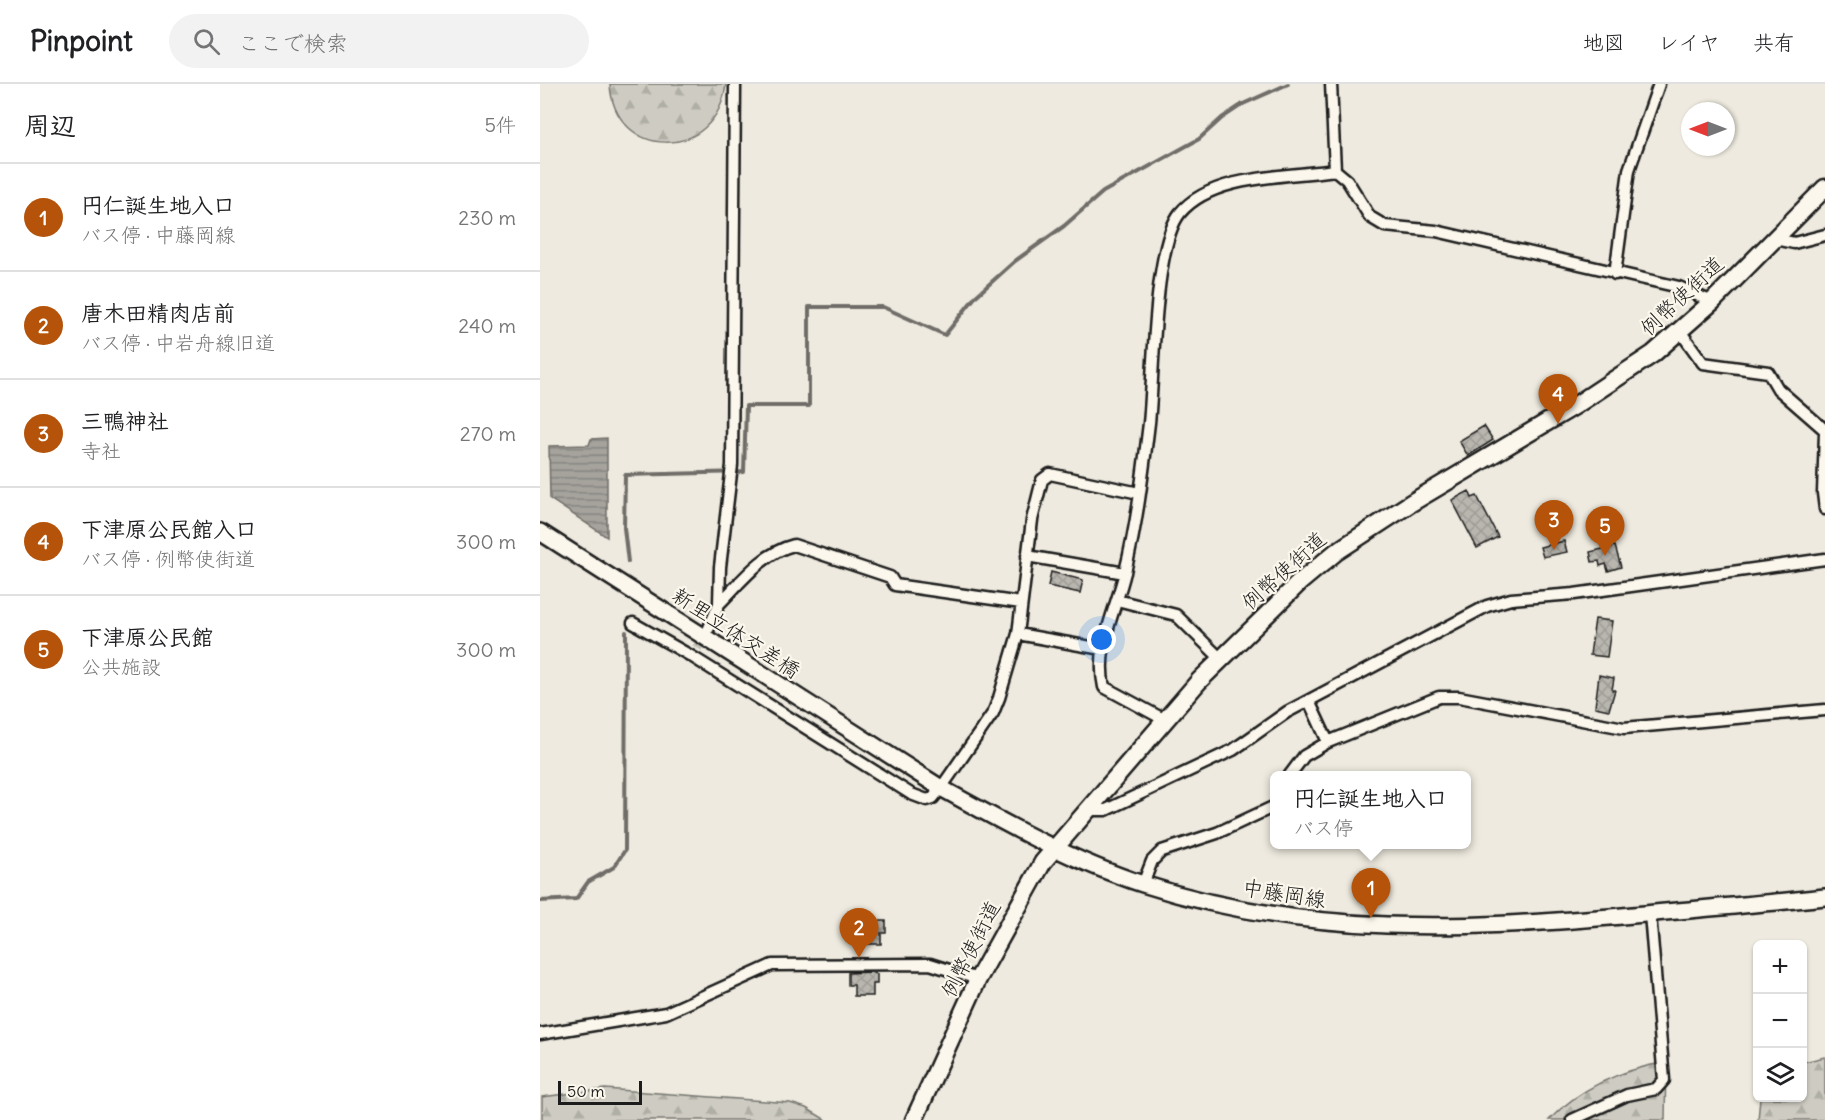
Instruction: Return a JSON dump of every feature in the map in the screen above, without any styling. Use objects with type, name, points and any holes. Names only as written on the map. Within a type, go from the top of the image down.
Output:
[{"type":"main road","name":"例幣使街道","points":[[914,1120],[978,979],[1054,847],[1221,659],[1300,582],[1336,552],[1402,509],[1629,372],[1712,302],[1825,188]]},
{"type":"main road","name":"新里立体交差橋","points":[[541,532],[910,769]]},
{"type":"main road","name":"中藤岡線","points":[[910,769],[941,788],[1054,847],[1143,884],[1257,914],[1373,926],[1467,927],[1650,914],[1825,897]]},
{"type":"street","points":[[709,628],[718,604],[732,465],[735,84]]},
{"type":"street","points":[[1331,84],[1335,170]]},
{"type":"street","points":[[1615,274],[1629,170],[1659,84]]},
{"type":"street","points":[[1165,720],[1104,687],[1102,649],[1125,573],[1139,493],[1149,423],[1154,342],[1167,248],[1171,229],[1180,213],[1194,201],[1208,193],[1240,182],[1335,170],[1347,180],[1370,217],[1378,223],[1436,231],[1679,287],[1712,302]]},
{"type":"street","points":[[1775,239],[1794,243],[1825,235]]},
{"type":"street","points":[[1680,331],[1703,363],[1768,372],[1779,390],[1825,431],[1825,509]]},
{"type":"street","points":[[633,623],[694,652],[911,794],[927,800],[933,798],[941,788],[993,713],[1018,634],[1027,556],[1037,496],[1042,480],[1047,475],[1139,493]]},
{"type":"street","points":[[718,604],[767,556],[794,545],[890,577],[895,585],[1021,603]]},
{"type":"street","points":[[1027,556],[1125,573]]},
{"type":"street","points":[[1086,810],[1106,810],[1233,750],[1254,738],[1275,720],[1487,606],[1511,599],[1574,594],[1825,559]]},
{"type":"street","points":[[1117,600],[1176,615],[1221,659]]},
{"type":"street","points":[[1018,634],[1102,649]]},
{"type":"street","points":[[1293,771],[1304,756],[1328,742],[1439,697],[1459,698],[1624,728],[1825,710]]},
{"type":"street","points":[[1309,701],[1328,742]]},
{"type":"street","points":[[1143,884],[1152,861],[1162,851],[1216,833],[1270,808]]},
{"type":"street","points":[[1572,1120],[1627,1095],[1656,1089],[1664,1080],[1650,914]]},
{"type":"street","points":[[540,1034],[666,1013],[749,973],[772,965],[930,964],[978,979]]},
{"type":"green space","points":[[610,84],[726,84],[719,110],[705,128],[686,139],[666,142],[646,138],[629,127],[616,109]]},
{"type":"green space","points":[[1825,1057],[1825,1120],[1758,1120],[1760,1102],[1807,1102],[1807,1061]]},
{"type":"green space","points":[[1666,1062],[1665,1120],[1549,1120],[1574,1098],[1602,1082],[1649,1065]]},
{"type":"green space","points":[[605,1089],[790,1103],[806,1108],[826,1120],[542,1120],[542,1097]]},
{"type":"shaded area","points":[[607,438],[607,537],[550,499],[549,446],[589,445],[591,439]]},
{"type":"building","points":[[1484,426],[1493,440],[1468,456],[1459,441]]},
{"type":"building","points":[[1469,491],[1472,498],[1477,496],[1498,537],[1477,548],[1452,500]]},
{"type":"building","points":[[1564,541],[1567,552],[1543,557],[1540,547]]},
{"type":"building","points":[[1615,546],[1621,567],[1608,571],[1606,564],[1600,566],[1599,561],[1592,562],[1590,552]]},
{"type":"building","points":[[1051,572],[1083,580],[1080,593],[1048,586]]},
{"type":"building","points":[[1595,619],[1612,621],[1607,657],[1590,655]]},
{"type":"building","points":[[1599,675],[1614,678],[1612,690],[1615,690],[1609,710],[1595,707]]},
{"type":"building","points":[[868,921],[886,921],[886,933],[881,933],[881,944],[868,944]]},
{"type":"building","points":[[848,973],[877,974],[877,984],[873,984],[873,996],[854,996],[854,985],[848,985]]},
{"type":"waterway","points":[[628,562],[624,528],[625,475],[744,472],[746,406],[809,406],[809,307],[883,307],[945,335],[976,296],[1015,261],[1064,226],[1103,192],[1199,139],[1222,118],[1243,104],[1288,84]]},
{"type":"waterway","points":[[540,901],[576,899],[588,882],[614,867],[625,850],[626,632]]},
{"type":"tunnel","points":[[697,648],[707,631]]},
{"type":"place","name":"下津原公民館入口","points":[[1558,424]]},
{"type":"place","name":"三鴨神社","points":[[1554,550]]},
{"type":"place","name":"下津原公民館","points":[[1605,556]]},
{"type":"place","name":"円仁誕生地入口","points":[[1371,918]]},
{"type":"place","name":"唐木田精肉店前","points":[[859,958]]}]
